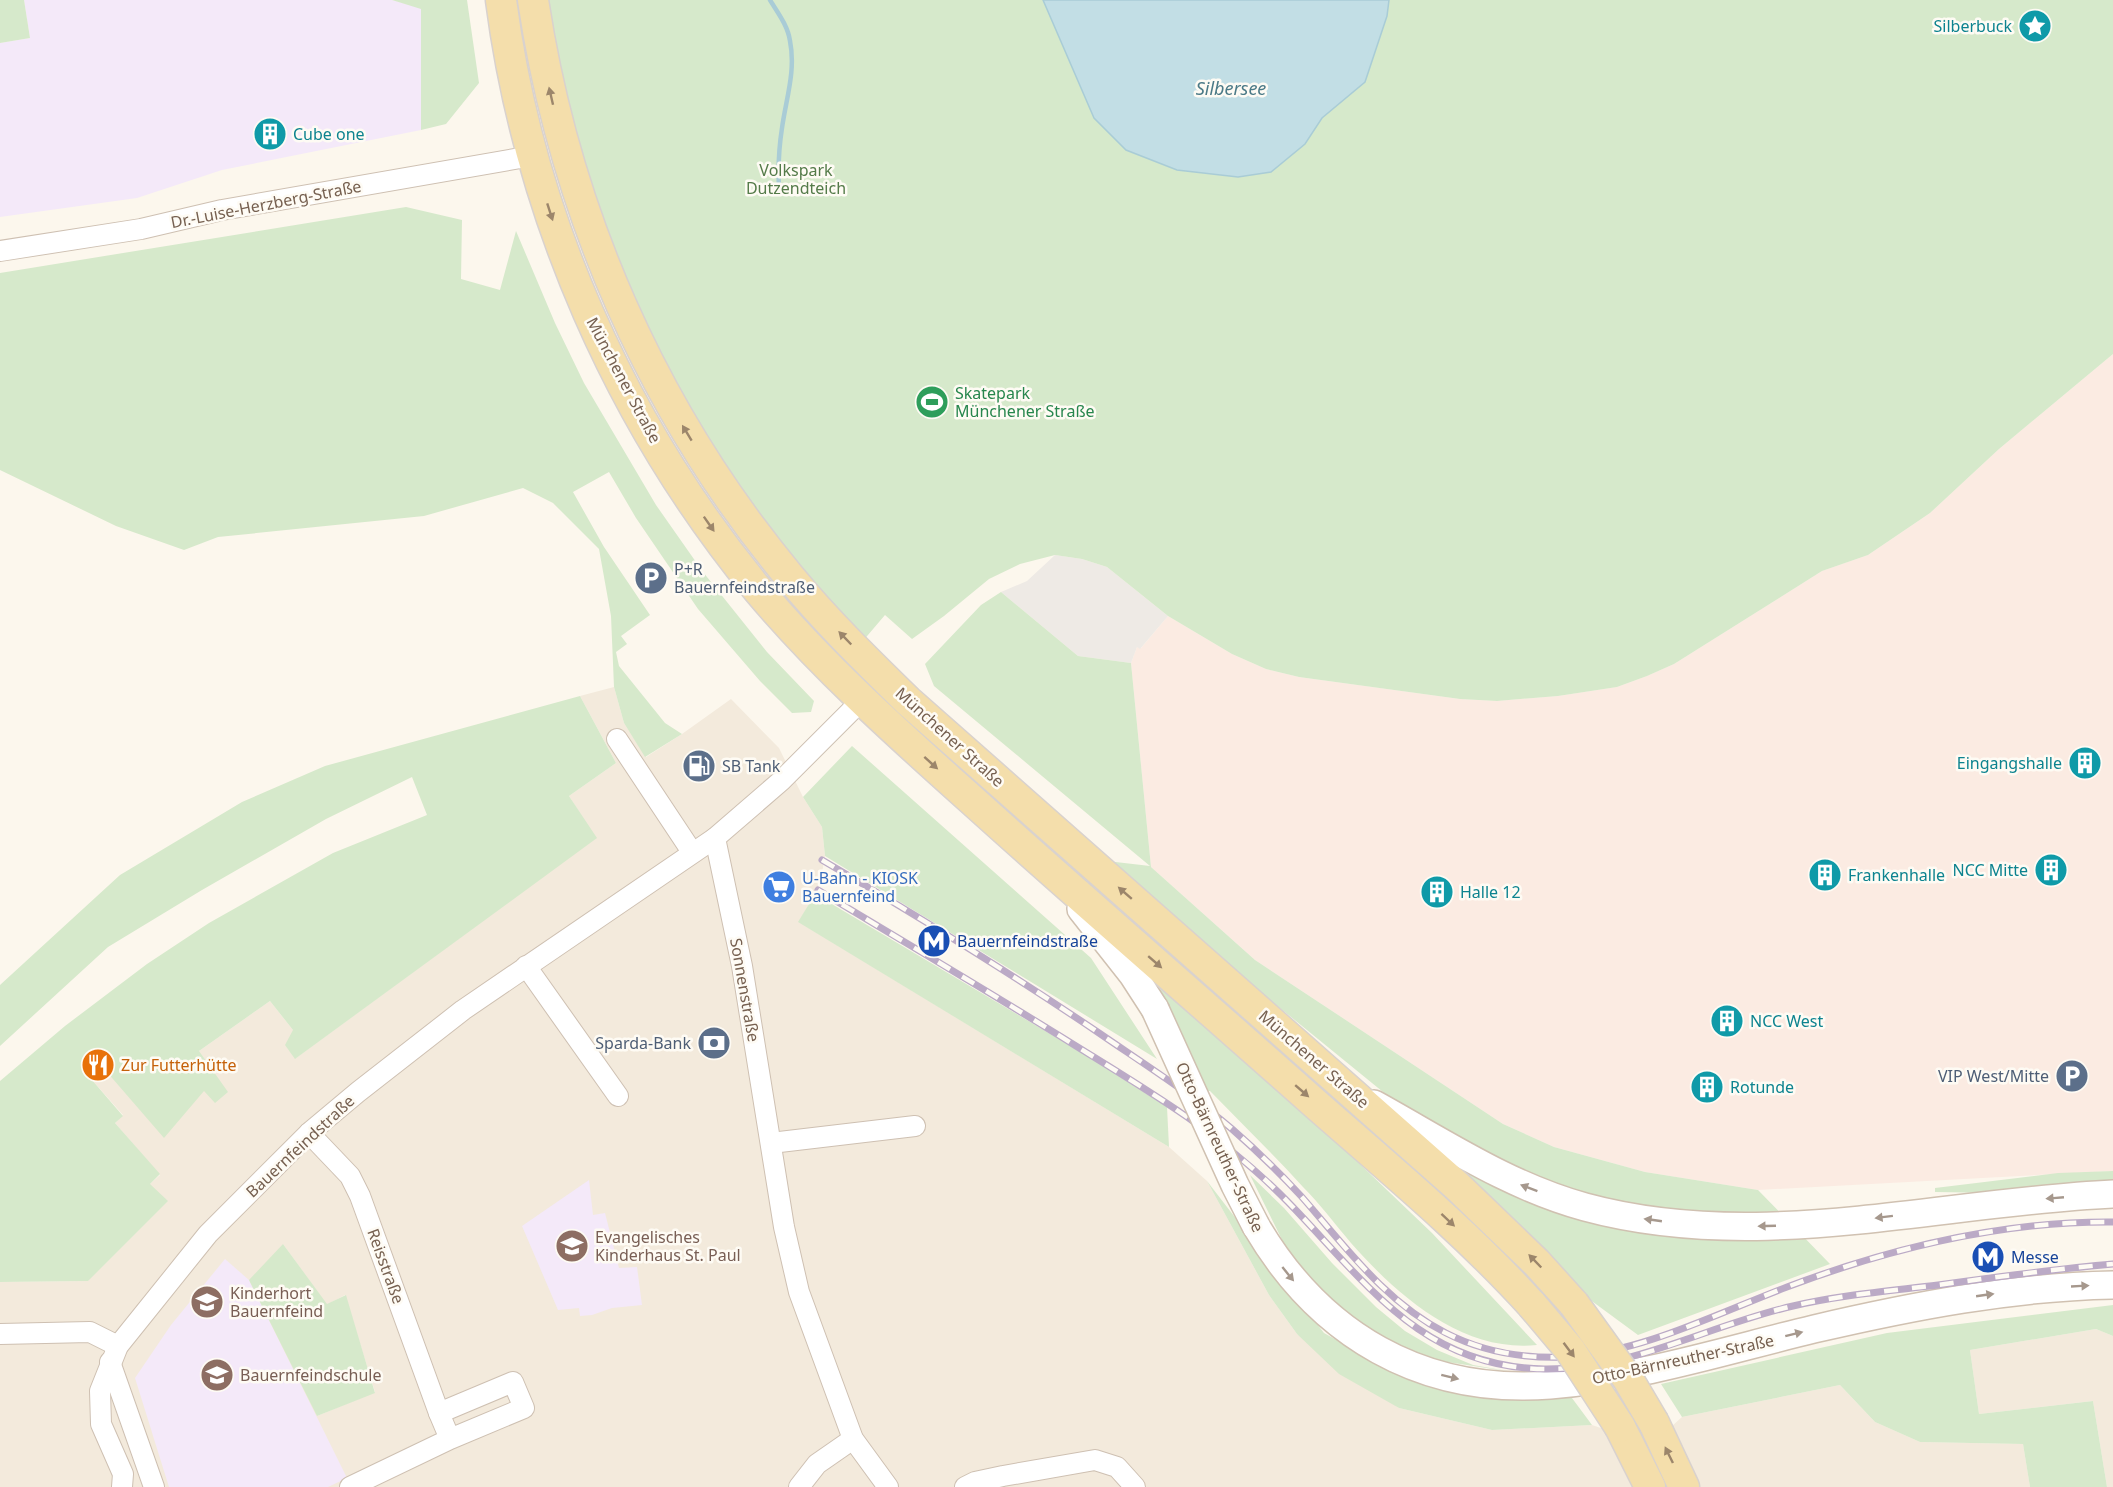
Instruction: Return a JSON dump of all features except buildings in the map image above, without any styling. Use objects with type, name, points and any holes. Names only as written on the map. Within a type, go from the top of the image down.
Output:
[{"type":"main road","name":"Münchener Straße","points":[[501,0],[514,81],[532,156],[576,284],[632,401],[693,501],[755,585],[802,640],[862,700],[1048,868],[1424,1198],[1492,1263],[1570,1350],[1620,1427],[1650,1487]]},
{"type":"main road","name":"Münchener Straße","points":[[533,0],[544,64],[582,208],[639,346],[659,384],[717,480],[789,576],[839,632],[886,679],[1052,830],[1479,1206],[1537,1263],[1574,1304],[1628,1379],[1654,1423],[1684,1487]]},
{"type":"main road","points":[[532,156],[566,153]]},
{"type":"main road","points":[[755,585],[778,586],[789,576]]},
{"type":"main road","name":"Münchener Straße","points":[[862,700],[886,679]]},
{"type":"main road","name":"Otto-Bärnreuther-Straße","points":[[1048,868],[1122,960],[1155,1009],[1235,1185],[1256,1226],[1280,1264],[1308,1297],[1360,1339],[1385,1353],[1425,1370],[1452,1378],[1498,1385],[1549,1385],[1630,1373],[1868,1316],[1958,1299],[2046,1288],[2113,1285]]},
{"type":"main road","points":[[1347,1089],[1423,1130],[1470,1160],[1516,1182],[1584,1207],[1665,1222],[1737,1226],[1823,1223],[2029,1200],[2113,1194]]},
{"type":"street","name":"Dr.-Luise-Herzberg-Straße","points":[[0,251],[141,229],[222,210],[532,156]]},
{"type":"street","name":"Bauernfeindstraße","points":[[122,1487],[123,1474],[100,1424],[100,1391],[114,1354],[208,1234],[309,1133],[358,1092],[415,1047],[526,966],[715,838],[781,781],[862,700]]},
{"type":"street","points":[[616,739],[692,852]]},
{"type":"street","name":"Sonnenstraße","points":[[715,838],[742,966],[784,1227],[799,1292],[853,1438],[888,1487]]},
{"type":"street","points":[[526,966],[618,1096]]},
{"type":"street","points":[[771,1143],[915,1126]]},
{"type":"street","name":"Reisstraße","points":[[309,1133],[350,1176],[360,1196],[450,1439]]},
{"type":"street","points":[[0,1334],[90,1332],[114,1354],[154,1487]]},
{"type":"street","points":[[350,1487],[450,1439],[524,1408],[513,1382],[439,1413]]},
{"type":"street","points":[[799,1487],[817,1464],[853,1438]]},
{"type":"street","points":[[965,1487],[975,1482],[1003,1476],[1095,1460],[1117,1467],[1135,1487]]},
{"type":"shaded area","points":[[24,0],[392,0],[421,8],[421,130],[222,170],[137,198],[0,217],[0,43],[30,38]]},
{"type":"shaded area","points":[[2113,354],[2113,1171],[1758,1190],[1645,1172],[1554,1147],[1503,1124],[1255,960],[1151,867],[1131,663],[1137,647],[1141,648],[1168,616],[1232,654],[1266,669],[1299,677],[1460,699],[1497,701],[1558,696],[1617,687],[1674,664],[1822,571],[1868,555],[1930,513],[1999,449]]},
{"type":"shaded area","points":[[1055,555],[1082,559],[1107,567],[1168,616],[1140,649],[1137,647],[1131,663],[1078,656],[1001,592],[1027,581]]},
{"type":"shaded area","points":[[614,687],[624,723],[646,757],[731,699],[779,748],[803,797],[822,827],[825,856],[820,884],[799,922],[1169,1147],[1207,1181],[1269,1295],[1297,1334],[1399,1408],[1492,1430],[1592,1425],[1651,1445],[1682,1417],[1840,1385],[1875,1422],[1920,1442],[2023,1444],[2030,1487],[0,1487],[0,1282],[88,1281],[150,1184],[160,1175],[115,1123],[123,1115],[92,1080],[106,1070],[164,1137],[204,1090],[199,1051],[270,1001],[293,1030],[296,1058],[596,838],[569,796],[616,763],[580,696]],"holes":[[[283,1244],[327,1305],[345,1295],[375,1392],[317,1416]]]},
{"type":"shaded area","name":"Evangelisches Kinderhaus St. Paul","points":[[589,1180],[593,1215],[605,1213],[619,1268],[637,1267],[642,1305],[612,1308],[592,1315],[580,1316],[579,1308],[558,1310],[522,1226]]},
{"type":"shaded area","name":"Bauernfeindschule","points":[[225,1259],[249,1280],[347,1478],[328,1487],[169,1487],[135,1378],[171,1325]]},
{"type":"shaded area","points":[[2096,1329],[2113,1336],[2113,1487],[2107,1487],[2093,1401],[1979,1414],[1970,1350]]},
{"type":"green space","points":[[0,0],[24,0],[30,38],[0,43]]},
{"type":"green space","points":[[392,0],[467,0],[479,83],[446,124],[421,130],[421,9]]},
{"type":"green space","name":"Silberbuck","points":[[540,0],[1043,0],[1094,118],[1126,150],[1177,170],[1238,177],[1271,172],[1305,144],[1322,118],[1365,82],[1387,16],[1389,0],[2113,0],[2113,354],[1999,449],[1930,513],[1868,555],[1822,571],[1674,664],[1617,687],[1558,696],[1497,701],[1460,699],[1299,677],[1266,669],[1232,654],[1168,616],[1107,567],[1082,559],[1055,555],[1020,564],[989,579],[912,639],[885,615],[862,642],[717,467],[606,253]]},
{"type":"green space","points":[[406,207],[462,220],[461,279],[500,290],[516,231],[555,323],[584,383],[656,505],[703,572],[767,652],[814,701],[811,712],[792,713],[760,681],[698,609],[636,518],[609,472],[573,492],[604,547],[650,615],[621,636],[627,644],[616,652],[619,666],[665,723],[682,734],[645,757],[624,723],[614,687],[611,616],[599,549],[553,503],[523,488],[424,516],[218,537],[184,550],[116,526],[0,470],[0,273]]},
{"type":"green space","points":[[1001,592],[1078,656],[1131,663],[1151,867],[1255,960],[1503,1124],[1554,1147],[1645,1172],[1758,1190],[1830,1264],[1638,1335],[1574,1288],[1399,1105],[1264,995],[1107,861],[1150,866],[934,686],[925,664],[981,605]]},
{"type":"green space","points":[[580,696],[616,763],[569,796],[597,838],[295,1059],[285,1045],[293,1030],[270,1001],[199,1051],[228,1092],[215,1103],[204,1091],[164,1138],[106,1071],[92,1080],[123,1116],[115,1123],[160,1174],[150,1184],[168,1201],[88,1281],[0,1282],[0,1081],[65,1026],[147,964],[209,923],[333,853],[427,815],[412,777],[326,819],[108,947],[0,1046],[0,985],[120,875],[242,802],[325,766]]},
{"type":"green space","points":[[852,746],[1091,958],[1157,1059],[825,856],[822,827],[803,797]]},
{"type":"green space","points":[[815,894],[1089,1057],[1167,1107],[1169,1147],[798,922]]},
{"type":"green space","points":[[1134,956],[1230,1040],[1432,1233],[1537,1345],[1509,1345],[1483,1340],[1457,1330],[1410,1300],[1369,1263],[1269,1151],[1210,1091],[1203,1091]]},
{"type":"green space","points":[[2113,1171],[2113,1182],[1999,1193],[1935,1192],[1935,1188],[2058,1173]]},
{"type":"green space","points":[[1250,1175],[1284,1208],[1332,1263],[1376,1307],[1405,1331],[1437,1350],[1473,1365],[1513,1372],[1414,1357],[1345,1315],[1288,1252]]},
{"type":"green space","points":[[1207,1181],[1324,1333],[1394,1372],[1480,1396],[1569,1394],[1592,1425],[1492,1430],[1399,1408],[1339,1374],[1297,1334],[1269,1295]]},
{"type":"green space","points":[[283,1244],[327,1304],[346,1295],[375,1393],[317,1416],[249,1280]]},
{"type":"green space","points":[[2113,1305],[2113,1336],[2096,1329],[1970,1350],[1979,1414],[2093,1401],[2107,1487],[2030,1487],[2023,1444],[1920,1442],[1875,1422],[1840,1385],[1682,1417],[1661,1384],[1887,1333]]},
{"type":"water","name":"Silbersee","points":[[1043,0],[1389,0],[1387,16],[1365,82],[1322,118],[1305,144],[1271,172],[1238,177],[1177,170],[1126,150],[1094,118]]},
{"type":"waterway","points":[[770,0],[787,30],[792,52],[791,74],[780,143],[779,188]]},
{"type":"railway","points":[[822,860],[997,966],[1183,1091],[1232,1129],[1267,1161],[1301,1196],[1367,1272],[1404,1306],[1446,1333],[1475,1345],[1505,1353],[1536,1357],[1596,1354],[1652,1340],[1826,1273],[1907,1249],[1988,1232],[2030,1226],[2113,1222]]},
{"type":"railway","points":[[818,890],[1044,1026],[1187,1117],[1265,1179],[1370,1289],[1399,1314],[1429,1336],[1463,1353],[1501,1364],[1544,1369],[1608,1362],[1639,1355],[1762,1314],[1811,1302],[2113,1264]]},
{"type":"place","name":"Silberbuck","points":[[2035,26]]},
{"type":"place","name":"Cube one","points":[[270,134]]},
{"type":"place","name":"Skatepark Münchener Straße","points":[[932,402]]},
{"type":"place","name":"P+R Bauernfeindstraße","points":[[651,578]]},
{"type":"place","name":"Eingangshalle","points":[[2085,763]]},
{"type":"place","name":"SB Tank","points":[[699,766]]},
{"type":"place","name":"NCC Mitte","points":[[2051,870]]},
{"type":"place","name":"Frankenhalle","points":[[1825,875]]},
{"type":"place","name":"U-Bahn - KIOSK Bauernfeind","points":[[779,887]]},
{"type":"place","name":"Halle 12","points":[[1437,892]]},
{"type":"place","name":"Bauernfeindstraße","points":[[934,941]]},
{"type":"place","name":"NCC West","points":[[1727,1021]]},
{"type":"place","name":"Sparda-Bank","points":[[714,1043]]},
{"type":"place","name":"Zur Futterhütte","points":[[98,1065]]},
{"type":"place","name":"VIP West/Mitte","points":[[2072,1076]]},
{"type":"place","name":"Rotunde","points":[[1707,1087]]},
{"type":"place","name":"Evangelisches Kinderhaus St. Paul","points":[[572,1246]]},
{"type":"place","name":"Messe","points":[[1988,1257]]},
{"type":"place","name":"Kinderhort Bauernfeind","points":[[207,1302]]},
{"type":"place","name":"Bauernfeindschule","points":[[217,1375]]},
{"type":"park label","name":"Volkspark Dutzendteich","points":[[796,179]]}]
